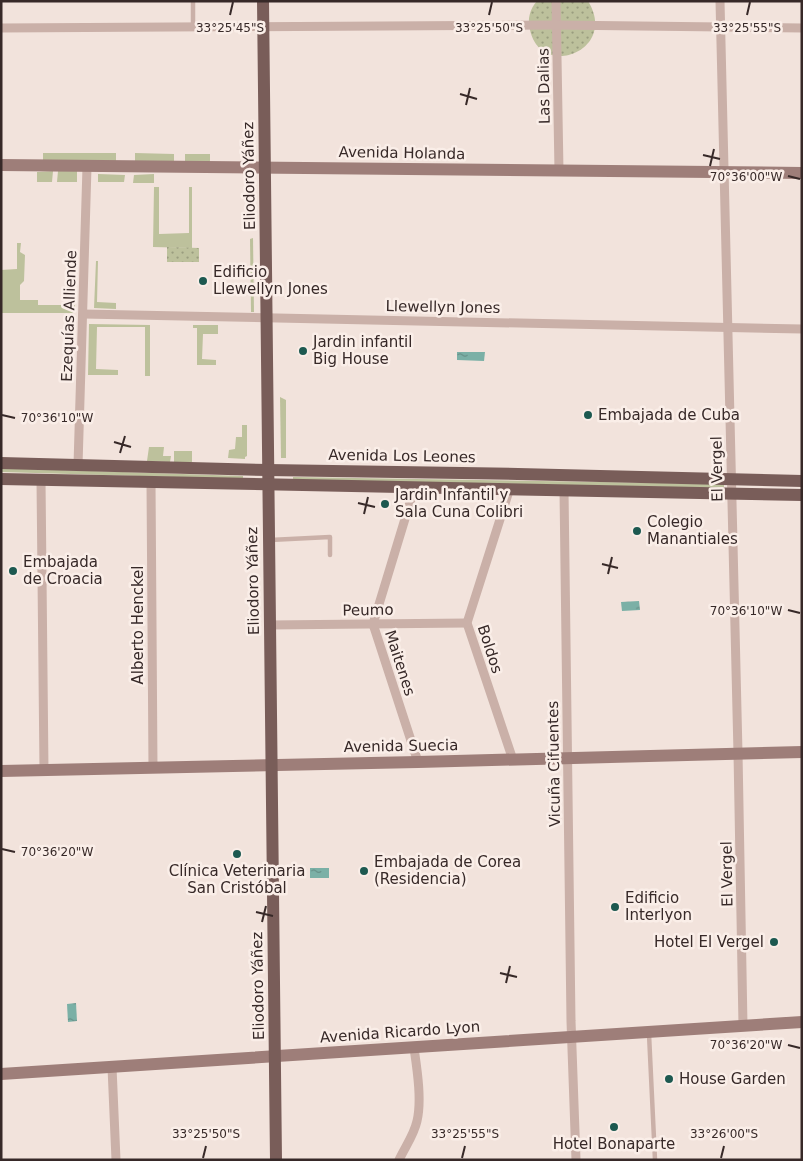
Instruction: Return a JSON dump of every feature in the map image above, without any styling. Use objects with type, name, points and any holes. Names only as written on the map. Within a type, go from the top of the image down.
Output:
[{"type":"main road","name":"Eliodoro Yáñez","points":[[263,1],[276,1160]]},
{"type":"main road","name":"Avenida Los Leones","points":[[1,463],[802,481]]},
{"type":"main road","name":"Avenida Los Leones","points":[[1,479],[802,495]]},
{"type":"street","name":"Las Dalias","points":[[556,1],[560,171]]},
{"type":"street","name":"El Vergel","points":[[720,1],[743,1026]]},
{"type":"street","points":[[1,28],[556,25],[802,28]]},
{"type":"street","name":"Avenida Holanda","points":[[1,165],[802,173]]},
{"type":"street","name":"Ezequías Alliende","points":[[78,465],[87,167]]},
{"type":"street","name":"Llewellyn Jones","points":[[83,314],[802,329]]},
{"type":"street","points":[[41,480],[44,770]]},
{"type":"street","name":"Alberto Henckel","points":[[151,482],[153,768]]},
{"type":"street","name":"Maitenes","points":[[415,486],[373,624],[418,762]]},
{"type":"street","name":"Boldos","points":[[510,488],[467,623],[513,760]]},
{"type":"street","name":"Vicuña Cifuentes","points":[[564,490],[572,1037],[576,1160]]},
{"type":"street","name":"Peumo","points":[[270,625],[467,623]]},
{"type":"street","name":"Avenida Suecia","points":[[1,771],[802,752]]},
{"type":"street","name":"Avenida Ricardo Lyon","points":[[1,1074],[802,1022]]},
{"type":"street","points":[[399,1160],[413,1132],[418,1114],[418,1081],[414,1048]]},
{"type":"street","points":[[112,1067],[116,1160]]},
{"type":"lane","points":[[193,1],[193,27]]},
{"type":"lane","points":[[268,540],[330,537],[330,555]]},
{"type":"lane","points":[[649,1032],[654,1160]]},
{"type":"green space","points":[[537,1],[588,1],[595,19],[594,34],[586,45],[575,53],[561,56],[548,54],[537,45],[530,30],[529,18]]},
{"type":"green space","points":[[43,153],[116,153],[116,161],[43,160]]},
{"type":"green space","points":[[135,153],[174,154],[174,162],[135,162]]},
{"type":"green space","points":[[185,154],[210,154],[210,162],[185,162]]},
{"type":"green space","points":[[53,171],[52,182],[37,182],[37,172]]},
{"type":"green space","points":[[58,171],[77,171],[77,182],[57,182]]},
{"type":"green space","points":[[98,174],[125,175],[124,182],[98,182]]},
{"type":"green space","points":[[154,174],[154,183],[133,183],[134,175]]},
{"type":"green space","points":[[154,187],[159,187],[159,234],[189,233],[189,187],[192,187],[192,248],[153,247]]},
{"type":"green space","points":[[253,238],[254,312],[251,312],[250,239]]},
{"type":"green space","points":[[17,243],[21,243],[20,252],[25,255],[24,281],[20,285],[20,300],[38,300],[38,305],[75,305],[74,313],[1,313],[1,270],[17,269]]},
{"type":"green space","points":[[167,247],[199,248],[199,262],[167,262]]},
{"type":"green space","points":[[96,261],[98,261],[97,302],[116,303],[116,309],[94,308]]},
{"type":"green space","points":[[89,324],[150,325],[150,376],[145,376],[145,327],[97,327],[96,369],[118,370],[118,375],[88,375]]},
{"type":"green space","points":[[193,325],[218,325],[218,334],[203,334],[202,359],[216,360],[216,365],[197,365],[197,328],[193,328]]},
{"type":"green space","points":[[280,397],[286,400],[286,458],[281,458]]},
{"type":"green space","points":[[242,425],[247,425],[247,456],[245,459],[228,458],[229,450],[235,449],[236,437],[242,437]]},
{"type":"green space","points":[[149,447],[164,447],[163,456],[171,456],[170,462],[147,461]]},
{"type":"green space","points":[[174,451],[192,451],[192,462],[174,462]]},
{"type":"green space","points":[[1,468],[243,476],[243,479],[1,472]]},
{"type":"green space","points":[[293,477],[724,484],[724,488],[293,480]]},
{"type":"water","points":[[457,352],[485,352],[484,361],[457,360]]},
{"type":"water","points":[[639,601],[640,610],[622,611],[621,602]]},
{"type":"water","points":[[310,868],[329,868],[329,878],[310,878]]},
{"type":"water","points":[[76,1003],[77,1021],[68,1022],[67,1004]]},
{"type":"place","name":"Edificio Llewellyn Jones","points":[[203,281]]},
{"type":"place","name":"Jardin infantil Big House","points":[[303,351]]},
{"type":"place","name":"Embajada de Cuba","points":[[588,415]]},
{"type":"place","name":"Jardin Infantil y Sala Cuna Colibri","points":[[385,504]]},
{"type":"place","name":"Colegio Manantiales","points":[[637,531]]},
{"type":"place","name":"Embajada de Croacia","points":[[13,571]]},
{"type":"place","name":"Clínica Veterinaria San Cristóbal","points":[[237,854]]},
{"type":"place","name":"Embajada de Corea (Residencia)","points":[[364,871]]},
{"type":"place","name":"Edificio Interlyon","points":[[615,907]]},
{"type":"place","name":"Hotel El Vergel","points":[[774,942]]},
{"type":"place","name":"House Garden","points":[[669,1079]]},
{"type":"place","name":"Hotel Bonaparte","points":[[614,1127]]}]
